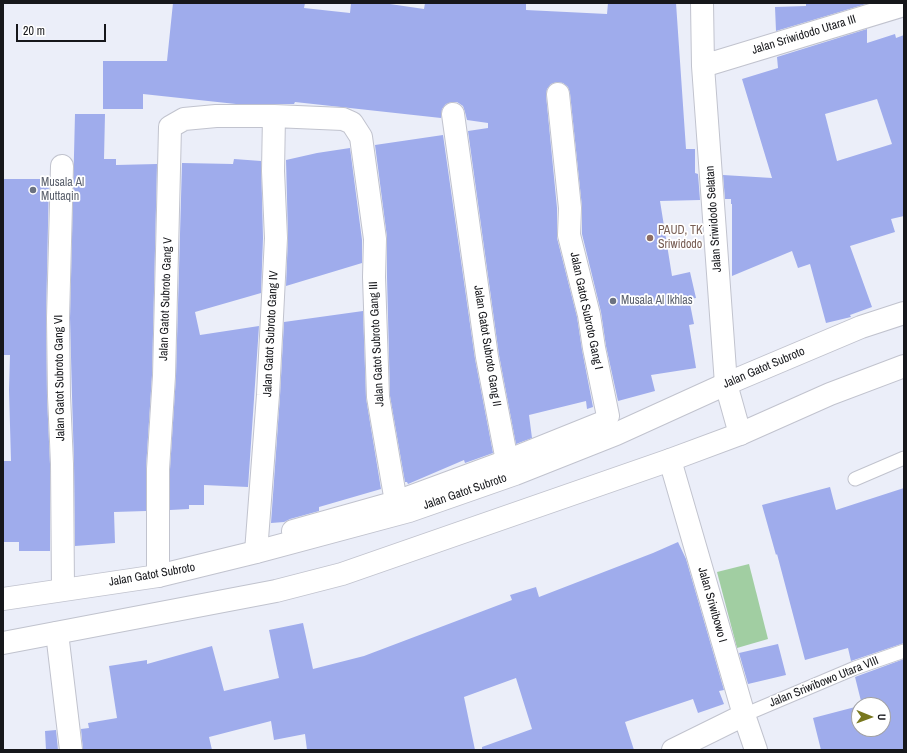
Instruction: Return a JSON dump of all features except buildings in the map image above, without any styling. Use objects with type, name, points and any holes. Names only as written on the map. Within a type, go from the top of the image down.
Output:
[{"type":"street","name":"Jalan Sriwidodo Selatan","points":[[702,3],[703,66],[726,384],[740,434]]},
{"type":"street","name":"Jalan Sriwidodo Utara III","points":[[703,66],[904,5]]},
{"type":"street","name":"Jalan Gatot Subroto Gang I","points":[[507,461],[604,422],[608,416],[594,348],[590,314],[569,235],[570,208],[558,94]]},
{"type":"street","name":"Jalan Gatot Subroto Gang II","points":[[453,114],[486,357],[507,461]]},
{"type":"street","name":"Jalan Gatot Subroto Gang V","points":[[158,576],[158,469],[164,376],[170,127],[184,119],[216,116],[274,116]]},
{"type":"street","name":"Jalan Gatot Subroto Gang III","points":[[274,116],[343,119],[352,123],[361,137],[375,239],[374,277],[378,397],[396,502]]},
{"type":"street","name":"Jalan Gatot Subroto Gang IV","points":[[257,547],[268,395],[276,238],[273,170],[274,116]]},
{"type":"street","name":"Jalan Gatot Subroto Gang VI","points":[[62,166],[58,318],[62,464],[63,589]]},
{"type":"street","name":"Jalan Gatot Subroto","points":[[3,599],[158,576],[257,547],[409,511],[515,474],[616,434],[726,384],[861,327],[904,313]]},
{"type":"street","points":[[3,643],[276,591],[342,574],[670,460],[740,434],[830,394],[904,366]]},
{"type":"street","name":"Jalan Sriwibowo I","points":[[670,460],[744,715],[756,750]]},
{"type":"street","points":[[257,547],[396,502],[507,461]]},
{"type":"street","points":[[57,632],[71,750]]},
{"type":"street","points":[[672,750],[744,715]]},
{"type":"lane","points":[[855,479],[904,458]]},
{"type":"lane","name":"Jalan Sriwibowo Utara VIII","points":[[744,715],[855,668],[904,651]]},
{"type":"green space","points":[[749,564],[768,639],[737,648],[717,572]]},
{"type":"place","name":"Musala Al Muttaqin","points":[[33,190]]},
{"type":"place","name":"PAUD, TK Sriwidodo","points":[[650,238]]},
{"type":"place","name":"Musala Al Ikhlas","points":[[613,301]]}]
